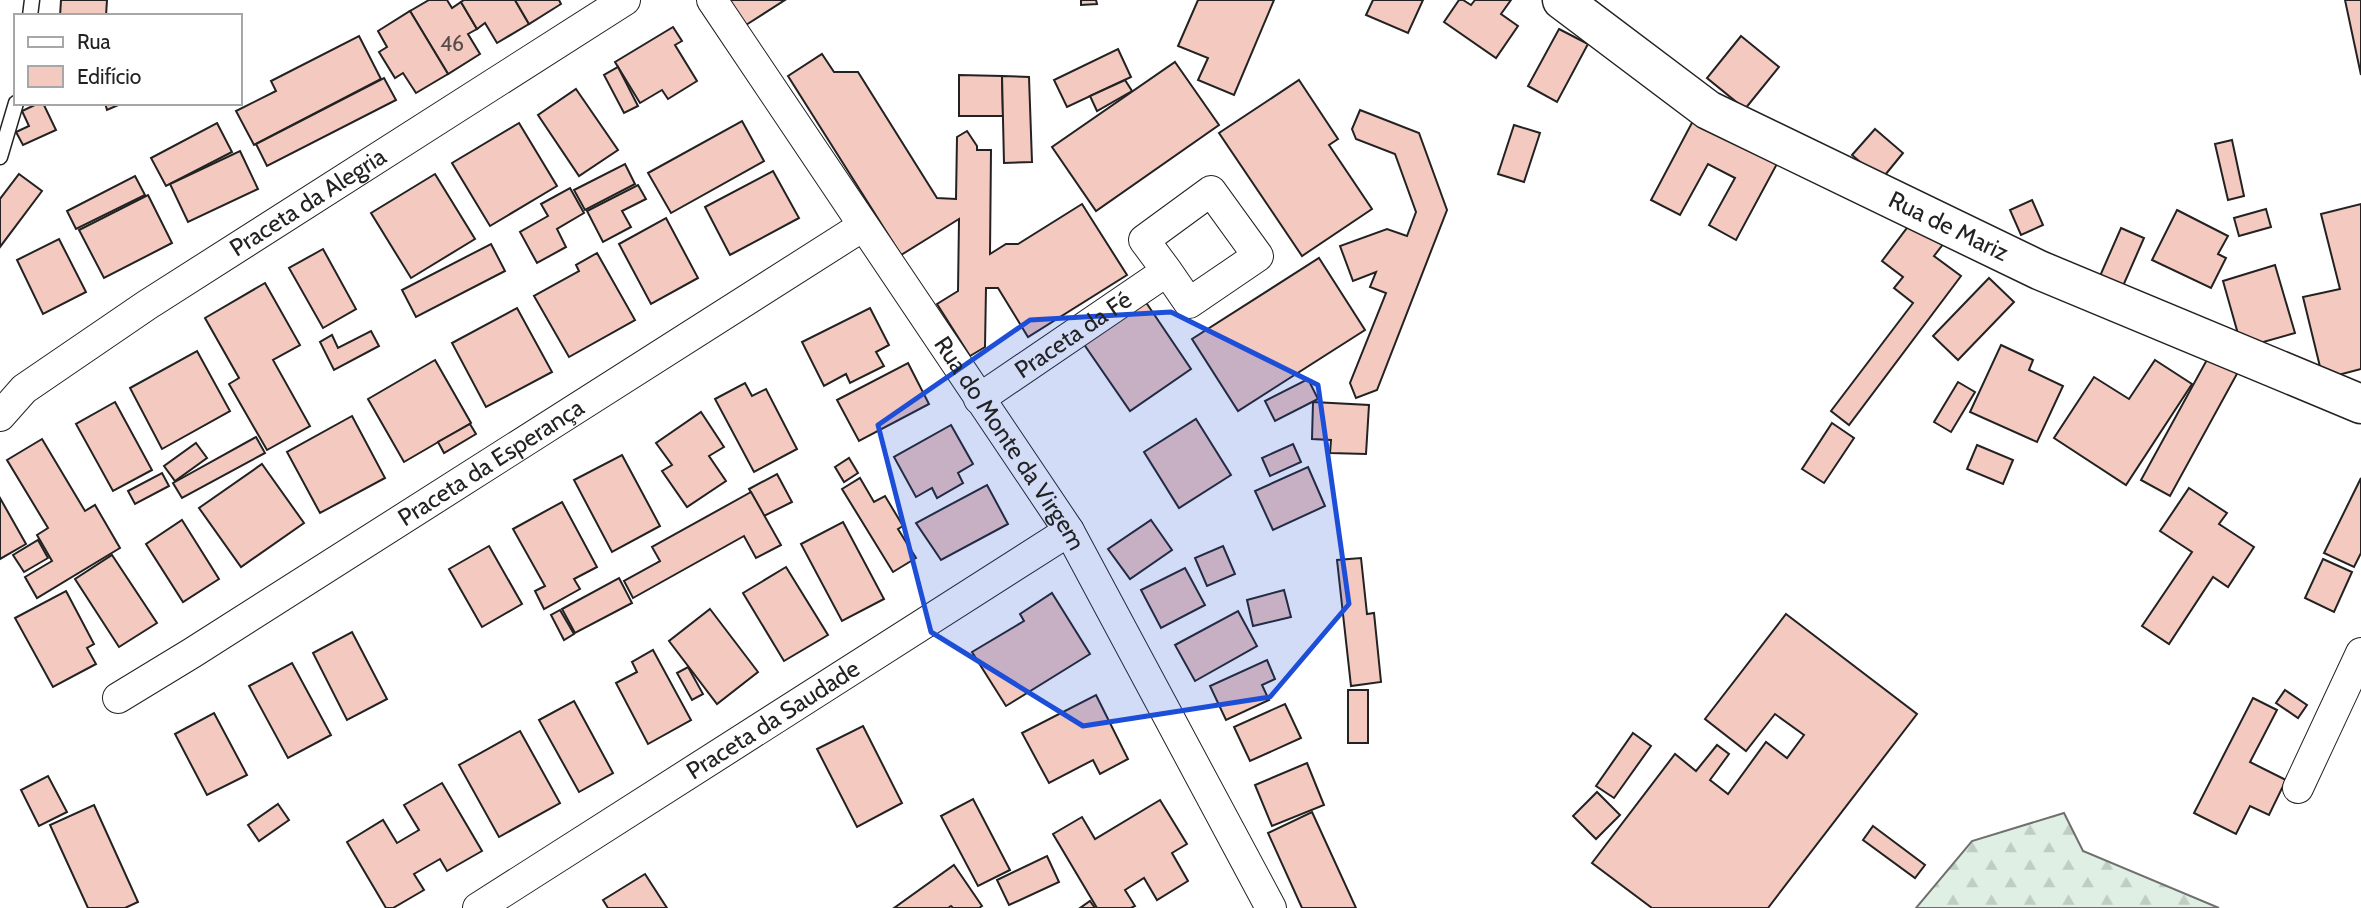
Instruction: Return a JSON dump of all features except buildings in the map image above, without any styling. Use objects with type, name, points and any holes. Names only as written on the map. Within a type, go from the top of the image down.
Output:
[{"type":"main road","name":"Rua de Mariz","points":[[1562,0],[1708,110],[2039,270],[2361,404]]},
{"type":"street","name":"Praceta da Alegria","points":[[0,416],[24,389],[147,304],[625,0]]},
{"type":"street","name":"Rua do Monte da Virgem","points":[[712,0],[1069,531],[1271,908]]},
{"type":"street","name":"Praceta da Esperança","points":[[118,698],[863,226]]},
{"type":"street","name":"Praceta da Fé","points":[[979,399],[1167,271]]},
{"type":"street","name":"Praceta da Saudade","points":[[478,908],[1069,531]]},
{"type":"street","points":[[2298,788],[2361,653]]},
{"type":"lane","points":[[0,157],[15,105]]},
{"type":"highlighted area","points":[[1171,312],[1318,385],[1349,604],[1270,697],[1083,726],[931,632],[878,425],[1030,320]]},
{"type":"green space","points":[[2064,813],[2083,851],[2219,908],[1916,908],[1972,841]]}]
